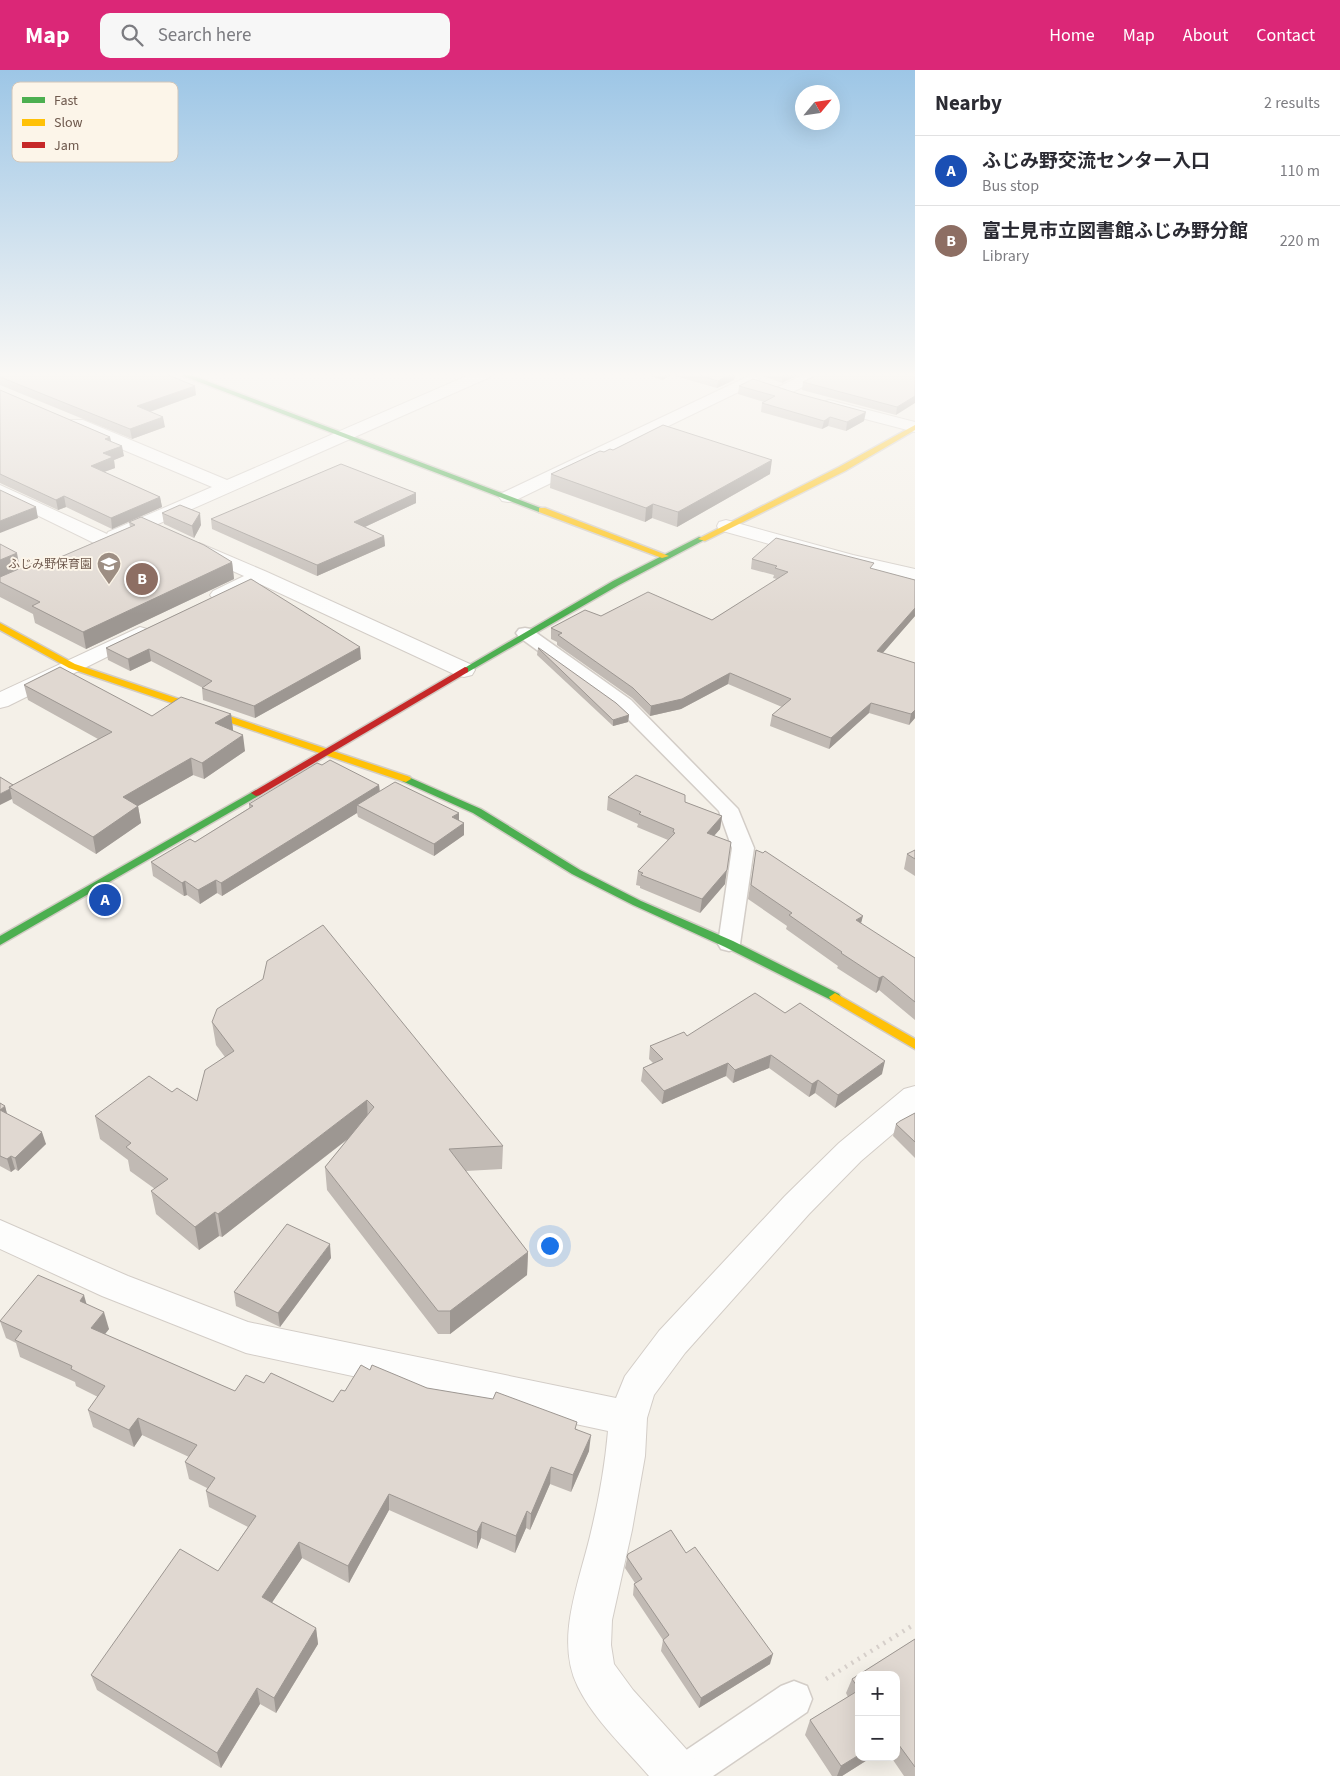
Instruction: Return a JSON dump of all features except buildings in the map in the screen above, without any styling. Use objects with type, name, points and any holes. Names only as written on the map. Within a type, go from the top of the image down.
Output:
[{"type":"street","points":[[150,455],[227,487]]},
{"type":"street","points":[[88,548],[301,455]]},
{"type":"street","points":[[394,455],[665,556]]},
{"type":"street","points":[[508,497],[592,455]]},
{"type":"street","points":[[0,941],[98,882],[326,752],[525,633],[665,556],[810,486],[869,455]]},
{"type":"street","points":[[0,490],[105,541]]},
{"type":"street","points":[[143,524],[464,670]]},
{"type":"street","points":[[726,526],[849,560],[915,575]]},
{"type":"street","points":[[207,601],[260,576]]},
{"type":"street","points":[[0,626],[72,666],[399,776],[438,792],[478,811],[576,872],[637,903],[729,944],[826,992],[915,1045]]},
{"type":"street","points":[[0,701],[154,627]]},
{"type":"street","points":[[680,1776],[617,1706],[594,1673],[589,1645],[591,1620],[612,1530],[628,1418],[638,1388],[672,1342],[797,1205],[850,1152],[915,1098]]},
{"type":"street","points":[[0,1234],[115,1286],[246,1337],[628,1418]]},
{"type":"lane","points":[[525,633],[624,704],[728,809],[742,848],[729,944]]},
{"type":"lane","points":[[680,1776],[794,1699]]},
{"type":"path","points":[[794,1699],[915,1624]]},
{"type":"traffic: fast","points":[[395,455],[542,510]]},
{"type":"traffic: fast","points":[[465,670],[616,583],[702,539]]},
{"type":"traffic: fast","points":[[406,779],[477,811],[576,872],[637,903],[729,944],[835,997]]},
{"type":"traffic: fast","points":[[0,941],[256,793]]},
{"type":"traffic: slow","points":[[702,539],[867,455]]},
{"type":"traffic: slow","points":[[542,510],[665,556]]},
{"type":"traffic: slow","points":[[0,626],[72,666],[406,779]]},
{"type":"traffic: slow","points":[[835,997],[915,1045]]},
{"type":"traffic: jam","points":[[256,793],[465,670]]},
{"type":"place","name":"富士見市立図書館ふじみ野分館","points":[[142,579]]},
{"type":"place","name":"ふじみ野保育園","points":[[109,585]]},
{"type":"place","name":"ふじみ野交流センター入口","points":[[105,900]]}]
